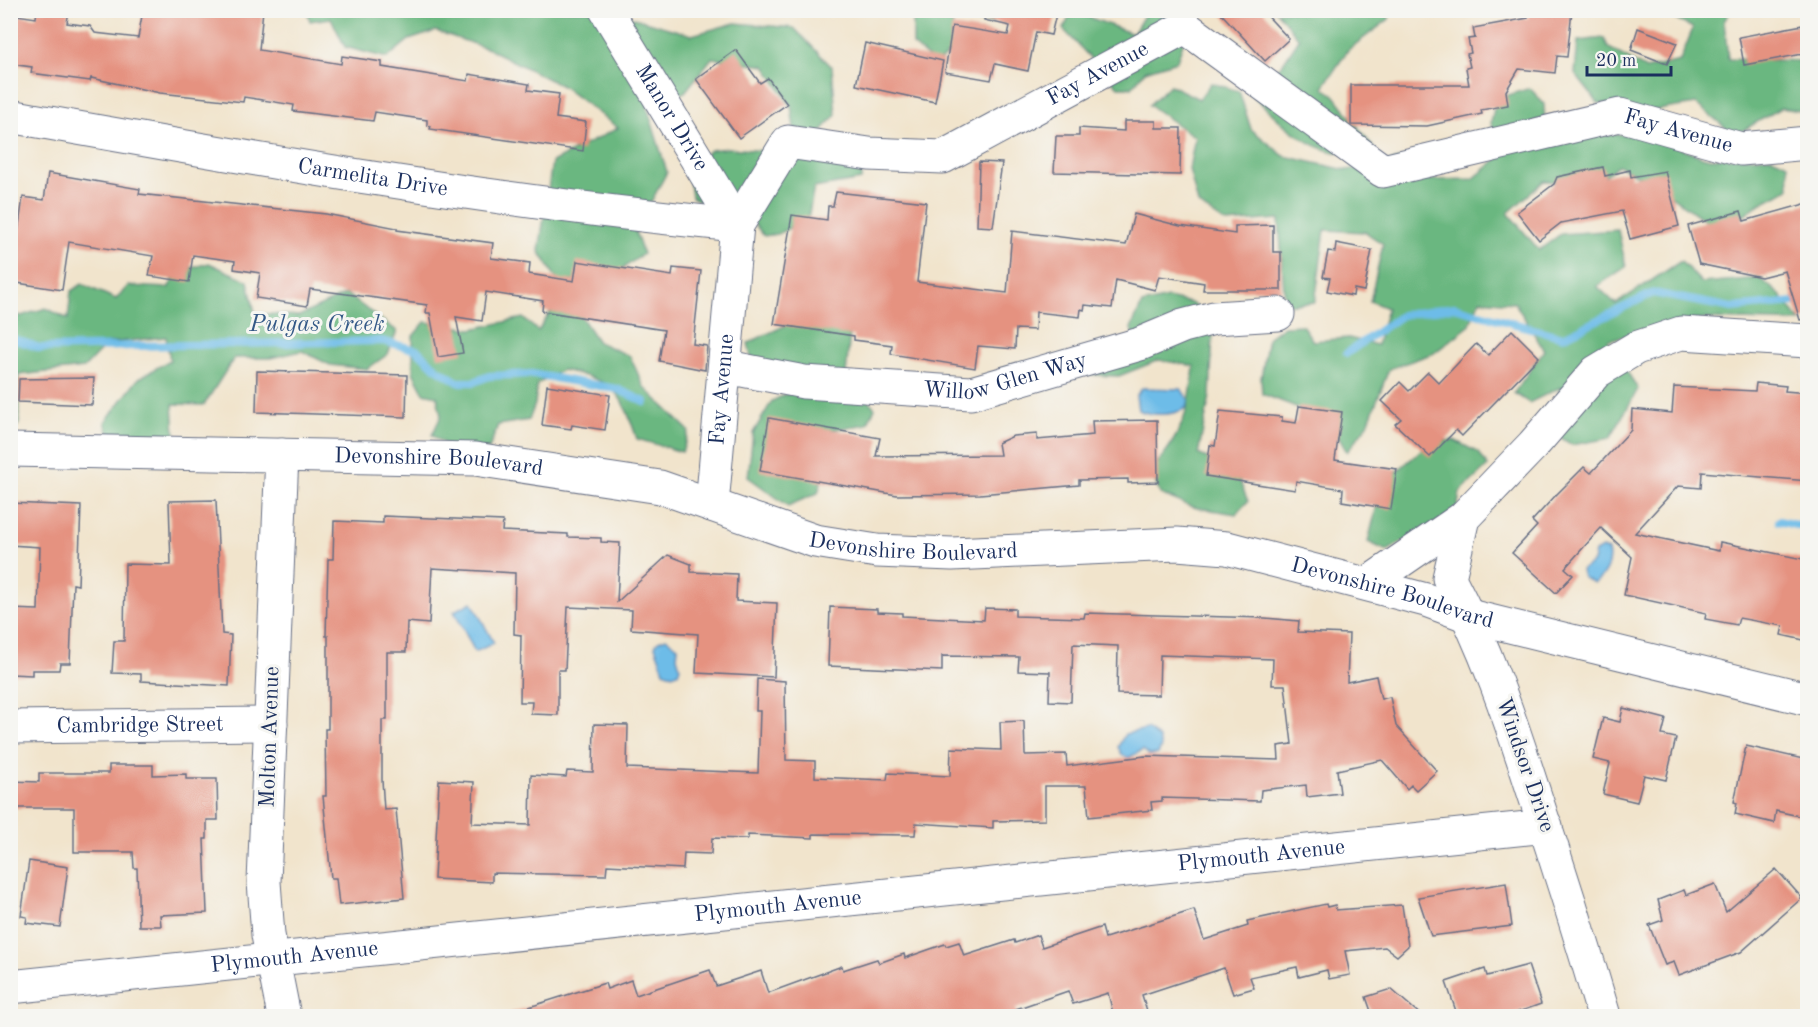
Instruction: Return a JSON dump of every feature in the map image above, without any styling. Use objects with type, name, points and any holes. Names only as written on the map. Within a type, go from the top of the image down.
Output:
[{"type":"street","name":"Manor Drive","points":[[606,10],[737,225]]},
{"type":"street","name":"Fay Avenue","points":[[712,505],[727,367],[737,225],[788,142],[869,153],[943,157],[1185,27],[1383,171],[1620,115],[1741,149],[1808,143]]},
{"type":"street","name":"Carmelita Drive","points":[[10,116],[235,156],[644,218],[737,225]]},
{"type":"street","name":"Willow Glen Way","points":[[727,367],[804,381],[971,393],[1140,344],[1183,326],[1214,318],[1278,314]]},
{"type":"street","points":[[1366,584],[1463,518],[1533,446],[1596,372],[1636,348],[1681,333],[1808,341]]},
{"type":"street","name":"Devonshire Boulevard","points":[[10,450],[475,459],[660,487],[815,541],[877,550],[952,554],[1177,544],[1227,548],[1366,584],[1469,616],[1808,699]]},
{"type":"street","name":"Molton Avenue","points":[[282,455],[264,882],[272,959],[284,1017]]},
{"type":"street","name":"Windsor Drive","points":[[1463,518],[1449,578],[1469,616],[1507,711],[1546,826],[1604,1017]]},
{"type":"street","name":"Cambridge Street","points":[[10,727],[271,724]]},
{"type":"street","name":"Plymouth Avenue","points":[[10,987],[1546,826]]},
{"type":"green space","points":[[607,10],[692,35],[735,23],[794,28],[832,67],[836,115],[818,135],[794,128],[791,106],[765,66],[712,58],[685,92],[647,107],[667,172],[651,202],[627,208],[643,254],[604,282],[558,281],[539,251],[552,162],[618,128],[562,86],[489,49],[436,31],[409,40],[387,58],[345,47],[331,18],[310,21],[307,11]]},
{"type":"green space","points":[[898,11],[997,11],[992,23],[951,18],[957,46],[936,64],[913,45],[913,12]]},
{"type":"green space","points":[[1073,11],[1133,34],[1145,11],[1194,11],[1177,61],[1145,71],[1132,87],[1118,87],[1063,29]]},
{"type":"green space","points":[[1276,11],[1390,11],[1389,19],[1348,50],[1323,87],[1335,96],[1376,151],[1334,152],[1310,143],[1277,119],[1248,91],[1282,65],[1299,39]]},
{"type":"green space","points":[[1658,11],[1731,11],[1724,21],[1728,59],[1807,61],[1807,112],[1781,108],[1735,135],[1696,104],[1651,111],[1598,103],[1575,74],[1578,41],[1604,38],[1609,48],[1646,69],[1680,61],[1693,28]]},
{"type":"green space","points":[[1211,83],[1239,91],[1251,129],[1284,156],[1346,170],[1366,168],[1407,157],[1429,180],[1473,179],[1502,155],[1491,123],[1496,99],[1530,88],[1544,104],[1546,146],[1598,135],[1645,134],[1705,158],[1772,157],[1788,164],[1789,189],[1756,206],[1723,233],[1653,183],[1618,165],[1595,184],[1544,181],[1508,213],[1539,250],[1561,234],[1618,230],[1626,267],[1597,286],[1616,304],[1681,261],[1702,283],[1760,278],[1780,295],[1801,322],[1706,319],[1607,340],[1638,389],[1610,438],[1572,445],[1547,429],[1561,387],[1529,403],[1514,393],[1544,350],[1515,303],[1480,300],[1469,326],[1434,353],[1389,369],[1368,424],[1347,452],[1328,419],[1262,394],[1261,378],[1268,338],[1284,326],[1302,325],[1313,341],[1349,338],[1377,345],[1387,308],[1370,301],[1383,244],[1365,232],[1325,230],[1315,302],[1285,305],[1279,219],[1226,223],[1198,204],[1189,169],[1195,137],[1149,105],[1170,85],[1199,99]]},
{"type":"green space","points":[[728,148],[863,159],[861,180],[814,188],[808,218],[778,234],[764,236],[736,201],[703,203],[692,197],[688,170],[710,150]]},
{"type":"green space","points":[[209,263],[248,281],[255,313],[299,316],[346,294],[397,331],[388,354],[367,369],[330,365],[302,351],[270,358],[234,358],[204,405],[173,404],[175,435],[156,449],[113,446],[105,422],[138,379],[170,360],[166,337],[108,343],[84,368],[19,375],[19,424],[11,433],[11,313],[21,316],[46,308],[68,319],[71,291],[82,284],[116,299],[128,286],[168,288],[179,271]]},
{"type":"green space","points":[[1168,298],[1191,303],[1201,310],[1213,332],[1210,396],[1198,454],[1235,470],[1248,501],[1236,514],[1192,507],[1160,494],[1151,471],[1170,447],[1182,423],[1190,397],[1194,366],[1159,360],[1119,376],[1089,375],[1138,357],[1131,328],[1142,304]]},
{"type":"green space","points":[[572,303],[598,342],[630,356],[644,387],[689,431],[682,452],[637,439],[626,408],[613,390],[594,379],[562,370],[537,384],[535,404],[529,420],[498,425],[489,449],[453,450],[432,435],[441,416],[437,396],[424,393],[413,372],[413,336],[425,322],[472,329],[523,318],[538,331],[554,307]]},
{"type":"green space","points":[[801,318],[851,322],[846,374],[875,408],[867,424],[812,433],[828,459],[818,493],[788,506],[748,477],[753,433],[772,401],[794,390],[751,358],[748,343]]},
{"type":"green space","points":[[1454,440],[1479,453],[1488,466],[1460,492],[1457,511],[1387,551],[1368,542],[1382,484],[1430,443]]},
{"type":"water","points":[[1142,388],[1181,389],[1189,400],[1186,408],[1175,413],[1144,412],[1138,410],[1136,396]]},
{"type":"water","points":[[1602,548],[1608,551],[1608,565],[1594,583],[1583,578],[1581,570],[1593,562],[1595,552]]},
{"type":"water","points":[[472,602],[494,643],[475,652],[454,611]]},
{"type":"water","points":[[666,638],[678,647],[677,657],[680,667],[678,673],[672,675],[664,671],[655,646],[658,641]]},
{"type":"water","points":[[1147,729],[1159,739],[1161,747],[1158,754],[1149,755],[1143,750],[1128,758],[1122,755],[1118,747],[1125,734]]},
{"type":"building","points":[[37,10],[69,10],[67,23],[90,26],[95,33],[138,38],[143,10],[263,10],[259,50],[341,64],[342,56],[382,62],[382,67],[468,81],[469,74],[529,84],[528,90],[559,94],[556,118],[586,122],[583,151],[430,129],[431,126],[427,125],[427,120],[375,112],[373,121],[293,111],[294,105],[244,97],[243,102],[160,93],[91,78],[90,81],[31,73],[32,67],[10,64],[10,54],[17,15],[36,18]]},
{"type":"building","points":[[985,10],[1057,10],[1051,35],[1036,32],[1028,71],[995,64],[991,80],[945,72],[952,26],[1008,35],[1010,26],[984,20]]},
{"type":"building","points":[[1218,10],[1262,10],[1289,39],[1265,61]]},
{"type":"building","points":[[1529,10],[1572,10],[1567,57],[1557,56],[1555,73],[1519,69],[1506,91],[1508,105],[1481,110],[1482,114],[1427,126],[1351,125],[1351,85],[1469,85],[1466,68],[1470,67],[1467,54],[1471,53],[1468,39],[1475,38],[1473,28],[1528,18]]},
{"type":"building","points":[[1808,24],[1808,53],[1744,65],[1739,37]]},
{"type":"building","points":[[1638,28],[1677,43],[1667,64],[1631,50]]},
{"type":"building","points":[[865,43],[943,61],[935,102],[856,85]]},
{"type":"building","points":[[736,50],[760,83],[768,78],[787,104],[739,138],[696,79]]},
{"type":"building","points":[[1124,121],[1156,121],[1156,128],[1181,128],[1180,175],[1054,172],[1056,136],[1079,136],[1079,128],[1124,131]]},
{"type":"building","points":[[979,162],[1002,163],[993,227],[977,226]]},
{"type":"building","points":[[1603,167],[1605,176],[1630,170],[1631,177],[1665,171],[1679,226],[1630,239],[1622,211],[1561,223],[1539,240],[1517,212],[1554,184],[1557,177]]},
{"type":"building","points":[[48,173],[140,189],[139,194],[326,214],[397,228],[397,230],[493,243],[491,258],[530,263],[529,274],[574,281],[577,261],[672,276],[673,268],[701,271],[693,344],[707,346],[705,370],[659,361],[664,330],[542,311],[543,301],[486,292],[482,321],[456,317],[463,353],[438,357],[430,313],[426,313],[427,305],[310,289],[307,306],[256,298],[260,273],[234,269],[235,261],[193,255],[189,282],[149,276],[153,256],[69,242],[62,290],[11,282],[23,197],[44,200]]},
{"type":"building","points":[[836,192],[926,202],[917,282],[1007,293],[1012,231],[1126,245],[1134,214],[1180,226],[1235,234],[1235,226],[1273,225],[1273,252],[1281,252],[1281,290],[1203,290],[1204,283],[1159,276],[1155,290],[1116,280],[1112,308],[1085,305],[1084,310],[1081,309],[1080,317],[1036,312],[1035,330],[1016,329],[1015,349],[978,346],[975,368],[891,354],[892,345],[854,340],[854,336],[774,324],[792,215],[827,220],[828,206],[833,206]]},
{"type":"building","points":[[1808,203],[1808,319],[1800,320],[1785,271],[1761,277],[1699,264],[1688,226],[1741,211],[1744,221]]},
{"type":"building","points":[[1336,243],[1372,250],[1364,291],[1354,289],[1353,296],[1327,291],[1330,278],[1323,277],[1328,251],[1335,252]]},
{"type":"building","points":[[1512,330],[1539,357],[1462,436],[1456,430],[1430,457],[1395,424],[1401,419],[1382,401],[1400,382],[1409,391],[1428,372],[1439,383],[1476,344],[1488,355]]},
{"type":"building","points":[[257,371],[407,375],[406,417],[256,412]]},
{"type":"building","points":[[94,378],[92,405],[18,402],[19,379]]},
{"type":"building","points":[[1756,383],[1786,386],[1785,391],[1808,393],[1808,481],[1702,472],[1701,488],[1678,486],[1635,533],[1719,551],[1720,542],[1808,560],[1808,641],[1781,635],[1783,626],[1739,618],[1737,625],[1705,619],[1706,613],[1624,595],[1632,557],[1601,528],[1565,568],[1573,575],[1556,593],[1512,553],[1537,526],[1532,521],[1556,495],[1584,467],[1591,473],[1631,430],[1632,409],[1672,413],[1674,387],[1755,391]]},
{"type":"building","points":[[547,385],[610,395],[605,430],[572,425],[571,429],[542,425]]},
{"type":"building","points":[[1299,406],[1342,412],[1335,460],[1397,469],[1391,509],[1342,501],[1343,489],[1296,481],[1295,490],[1206,476],[1210,445],[1215,446],[1220,411],[1282,417],[1282,421],[1296,423]]},
{"type":"building","points":[[769,418],[880,438],[876,456],[1000,455],[998,443],[1013,436],[1037,434],[1037,440],[1093,435],[1092,421],[1157,420],[1158,482],[1128,483],[1128,479],[1079,480],[1079,485],[980,494],[897,495],[760,471]]},
{"type":"building","points":[[216,500],[222,634],[231,635],[229,686],[141,681],[141,674],[112,673],[114,641],[124,641],[125,564],[171,565],[169,501]]},
{"type":"building","points":[[10,503],[81,506],[78,585],[73,584],[70,663],[60,663],[59,670],[32,670],[32,675],[10,674],[10,609],[38,610],[40,547],[10,545]]},
{"type":"building","points":[[383,516],[503,521],[502,531],[568,534],[568,537],[601,538],[601,542],[620,543],[617,602],[668,555],[691,564],[691,572],[737,574],[736,601],[777,603],[774,677],[696,673],[698,634],[631,629],[632,610],[568,607],[565,670],[558,670],[558,715],[531,714],[532,702],[520,702],[521,635],[514,634],[515,573],[432,568],[429,624],[407,622],[406,652],[387,652],[387,720],[382,720],[384,810],[396,809],[404,898],[339,905],[336,878],[331,878],[323,796],[326,796],[325,729],[328,729],[328,636],[326,636],[328,559],[333,559],[334,521],[383,523]]},
{"type":"building","points":[[830,607],[877,609],[877,612],[902,613],[902,616],[984,620],[985,608],[1015,609],[1015,616],[1084,618],[1085,613],[1265,618],[1299,621],[1298,632],[1349,634],[1347,682],[1376,676],[1381,699],[1390,697],[1396,726],[1437,771],[1416,790],[1411,785],[1407,789],[1382,760],[1337,770],[1340,793],[1307,797],[1306,785],[1261,790],[1260,801],[1162,798],[1162,801],[1151,802],[1152,810],[1089,817],[1086,786],[1045,786],[1045,820],[993,821],[993,828],[916,823],[915,835],[813,834],[813,838],[748,835],[748,839],[712,838],[711,854],[684,853],[683,869],[607,865],[606,875],[492,873],[492,882],[434,879],[439,780],[474,782],[472,823],[530,825],[531,775],[566,777],[567,771],[593,772],[594,724],[628,725],[627,768],[758,773],[760,711],[756,711],[757,679],[785,681],[786,760],[815,761],[815,777],[887,780],[888,773],[950,776],[951,748],[1001,750],[1000,722],[1024,721],[1025,755],[1066,754],[1067,766],[1145,756],[1279,760],[1278,746],[1292,744],[1285,685],[1272,685],[1273,659],[1160,655],[1159,695],[1117,694],[1118,646],[1073,644],[1071,702],[1049,701],[1050,672],[1018,671],[1019,657],[942,656],[942,671],[828,666]]},
{"type":"building","points":[[1623,708],[1666,719],[1662,735],[1676,738],[1666,780],[1644,775],[1637,802],[1603,794],[1610,763],[1593,759],[1603,718],[1620,722]]},
{"type":"building","points":[[1746,746],[1808,760],[1808,818],[1776,811],[1774,823],[1735,814],[1737,803],[1734,802]]},
{"type":"building","points":[[109,765],[153,765],[153,775],[186,774],[186,779],[217,779],[218,820],[207,820],[207,839],[204,839],[207,913],[160,915],[161,926],[139,926],[137,868],[134,868],[133,852],[74,852],[74,808],[10,808],[10,781],[39,782],[39,773],[109,773]]},
{"type":"building","points":[[29,861],[68,867],[60,927],[26,923],[27,917],[21,916]]},
{"type":"building","points":[[1776,869],[1802,898],[1741,952],[1679,975],[1674,962],[1665,965],[1649,925],[1663,920],[1658,900],[1684,890],[1686,895],[1715,884],[1726,912]]},
{"type":"building","points":[[1506,883],[1512,926],[1431,936],[1418,897]]},
{"type":"building","points":[[1326,904],[1327,907],[1335,905],[1336,910],[1402,905],[1408,946],[1397,956],[1385,947],[1345,951],[1350,975],[1329,979],[1327,970],[1299,977],[1297,967],[1250,977],[1254,988],[1233,994],[1224,968],[1142,995],[1149,1017],[1114,1017],[1108,993],[1073,1004],[1068,991],[1016,1009],[1019,1017],[510,1017],[510,1013],[605,983],[607,989],[631,980],[636,995],[710,970],[716,986],[761,971],[768,993],[842,966],[843,970],[877,959],[879,963],[904,954],[905,958],[945,944],[946,946],[959,942],[964,956],[1038,935],[1042,947],[1102,927],[1105,938],[1194,910],[1204,940],[1248,926],[1247,921]]},
{"type":"building","points":[[1528,965],[1541,1004],[1504,1017],[1458,1017],[1446,982],[1485,969],[1487,976]]},
{"type":"building","points":[[1391,989],[1423,1017],[1373,1017],[1366,997]]},
{"type":"waterway","name":"Pulgas Creek","points":[[1347,353],[1402,315],[1454,307],[1563,337],[1653,293],[1732,308],[1805,301]]},
{"type":"waterway","name":"Pulgas Creek","points":[[10,338],[40,348],[382,341],[417,350],[436,368],[458,382],[474,382],[489,376],[532,374],[617,389],[645,402]]},
{"type":"waterway","name":"Pulgas Creek","points":[[1779,521],[1808,528]]}]
